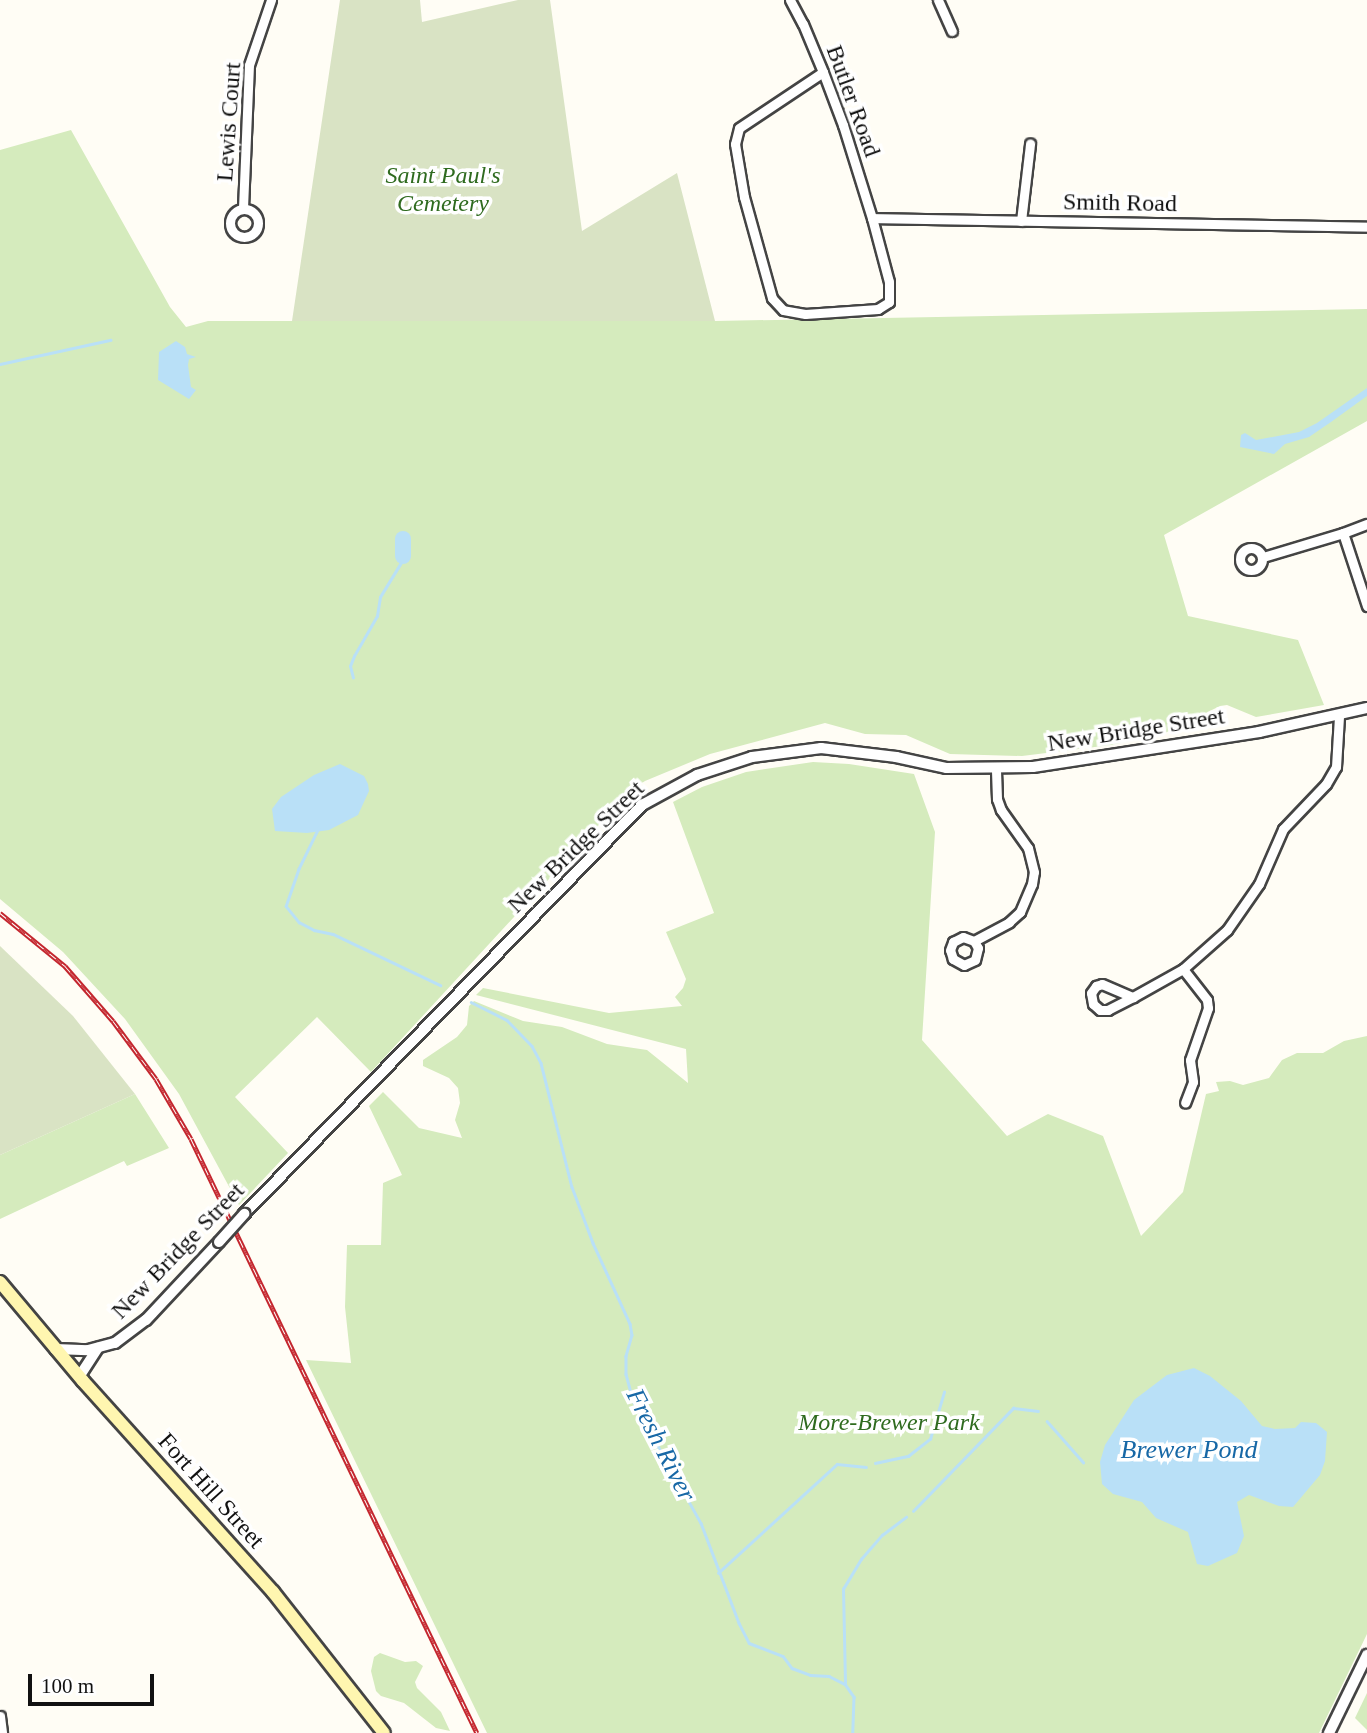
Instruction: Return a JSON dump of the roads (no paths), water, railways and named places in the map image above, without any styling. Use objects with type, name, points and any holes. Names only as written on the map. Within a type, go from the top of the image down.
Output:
[{"type":"main road","name":"Fort Hill Street","points":[[2,1288],[273,1592],[383,1732]]},
{"type":"street","name":"Lewis Court","points":[[243,208],[249,65],[271,0]]},
{"type":"street","name":"Butler Road","points":[[790,0],[823,72],[844,125],[872,218],[889,282],[889,302],[878,309],[805,314],[783,310],[772,298],[744,197],[735,135],[746,123],[823,72]]},
{"type":"street","points":[[938,0],[952,31]]},
{"type":"street","points":[[1021,221],[1030,144]]},
{"type":"street","name":"Smith Road","points":[[872,218],[1367,226]]},
{"type":"street","points":[[1263,557],[1367,524]]},
{"type":"street","points":[[1343,533],[1367,606]]},
{"type":"street","name":"New Bridge Street","points":[[55,1349],[98,1348],[115,1343],[146,1320],[244,1214],[599,848],[642,805],[663,792],[741,760],[821,748],[896,757],[937,767],[996,769],[1088,760],[1146,748],[1259,732],[1367,708]]},
{"type":"street","points":[[1133,997],[1184,969],[1227,930],[1241,913],[1259,884],[1283,829],[1326,784],[1338,756],[1339,716]]},
{"type":"street","points":[[974,941],[1009,922],[1020,912],[1034,872],[1028,848],[1001,810],[997,799],[996,769]]},
{"type":"street","points":[[1184,969],[1207,1000],[1208,1008],[1190,1060],[1193,1082],[1185,1103]]},
{"type":"street","name":"New Bridge Street","points":[[79,1377],[98,1348]]},
{"type":"street","points":[[1329,1733],[1367,1655]]},
{"type":"street","points":[[0,1716],[2,1733]]},
{"type":"water","points":[[176,341],[185,347],[187,354],[196,357],[189,359],[188,365],[191,387],[196,390],[189,399],[158,380],[159,352]]},
{"type":"water","points":[[1367,388],[1367,396],[1331,422],[1309,437],[1285,444],[1274,454],[1240,447],[1241,435],[1245,433],[1256,440],[1299,432],[1317,423]]},
{"type":"water","points":[[340,764],[364,776],[368,784],[369,791],[358,815],[329,830],[307,833],[275,831],[272,809],[281,797],[314,775]]},
{"type":"water","name":"Brewer Pond","points":[[1194,1368],[1210,1376],[1241,1401],[1262,1426],[1275,1429],[1295,1428],[1301,1422],[1316,1423],[1327,1432],[1325,1461],[1320,1475],[1293,1507],[1279,1506],[1249,1495],[1237,1502],[1244,1536],[1237,1553],[1208,1566],[1197,1564],[1188,1532],[1156,1518],[1142,1502],[1113,1494],[1102,1484],[1100,1462],[1105,1445],[1134,1400],[1167,1375]]},
{"type":"waterway","points":[[0,364],[110,340]]},
{"type":"waterway","points":[[403,539],[403,556]]},
{"type":"waterway","points":[[353,678],[350,666],[354,656],[377,616],[380,597],[402,561]]},
{"type":"waterway","name":"Fresh River","points":[[319,828],[299,869],[286,906],[299,922],[314,930],[333,934],[440,985]]},
{"type":"waterway","name":"Fresh River","points":[[471,1002],[507,1020],[532,1046],[541,1063],[572,1187],[593,1243],[630,1324],[632,1335],[626,1356],[626,1374],[633,1401],[701,1523],[749,1643],[783,1656],[792,1668],[810,1675],[829,1676],[845,1684],[854,1697],[853,1733]]},
{"type":"waterway","points":[[875,1463],[908,1456],[930,1439],[944,1392]]},
{"type":"waterway","points":[[913,1511],[1013,1408],[1038,1411]]},
{"type":"waterway","points":[[1047,1421],[1083,1462]]},
{"type":"waterway","points":[[718,1573],[837,1464],[866,1467]]},
{"type":"waterway","points":[[845,1684],[843,1589],[861,1559],[882,1535],[906,1517]]},
{"type":"railway","points":[[0,913],[65,966],[113,1021],[156,1079],[191,1139],[477,1733]]},
{"type":"park label","name":"Saint Paul's Cemetery","points":[[443,190]]},
{"type":"park label","name":"More-Brewer Park","points":[[889,1423]]}]
